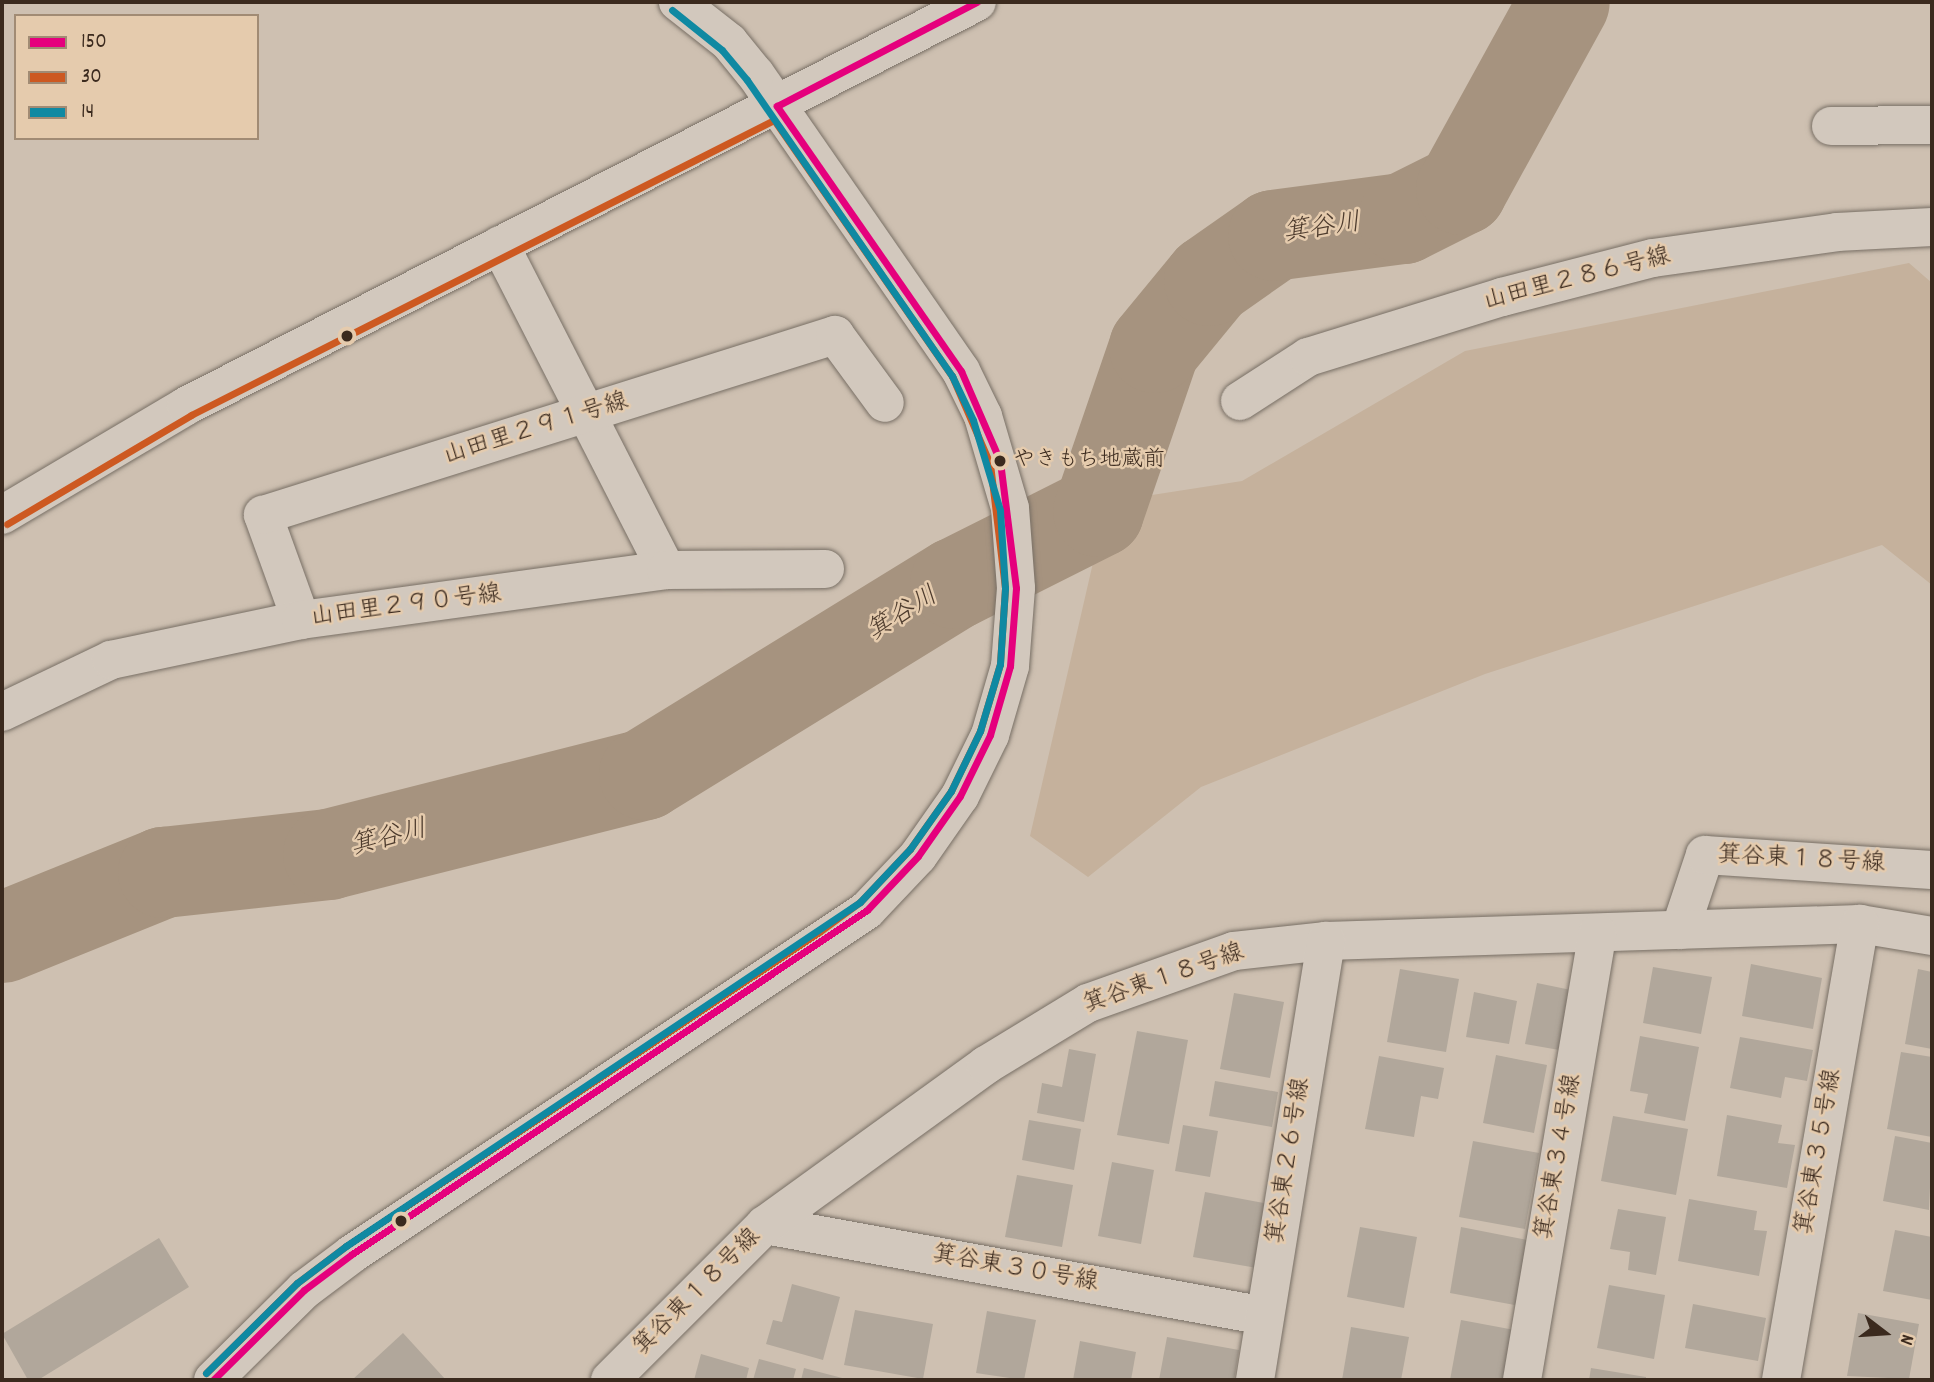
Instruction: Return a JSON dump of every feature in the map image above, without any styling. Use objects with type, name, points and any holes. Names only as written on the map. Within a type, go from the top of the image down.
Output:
[{"type":"main road","points":[[213,1380],[304,1290],[352,1254],[867,910],[918,856],[960,796],[990,735],[1010,666],[1016,588],[1010,508],[1000,461],[961,371],[777,106],[729,42],[678,2]]},
{"type":"main road","points":[[2,515],[186,406],[977,2]]},
{"type":"main road","points":[[1831,126],[1932,125]]},
{"type":"main road","name":"山田里２８６号線","points":[[1240,401],[1308,357],[1578,277],[1653,258],[1811,235],[1932,228]]},
{"type":"main road","points":[[500,245],[666,570]]},
{"type":"main road","name":"山田里２９１号線","points":[[301,620],[262,514],[835,335],[885,403]]},
{"type":"main road","name":"山田里２９０号線","points":[[2,712],[111,660],[301,620],[666,570],[825,569]]},
{"type":"main road","name":"箕谷東１８号線","points":[[1680,930],[1705,855],[1932,870]]},
{"type":"main road","name":"箕谷東１８号線","points":[[610,1380],[765,1225],[986,1065],[1088,1003],[1234,951],[1326,941],[1860,924],[1932,936]]},
{"type":"main road","name":"箕谷東３５号線","points":[[1781,1380],[1860,924]]},
{"type":"main road","name":"箕谷東３４号線","points":[[1522,1380],[1598,933]]},
{"type":"main road","name":"箕谷東２６号線","points":[[1255,1380],[1326,941]]},
{"type":"main road","name":"箕谷東３０号線","points":[[765,1225],[1265,1316]]},
{"type":"shaded area","points":[[1909,263],[1932,283],[1932,585],[1882,545],[1485,674],[1201,787],[1088,877],[1030,836],[1107,502],[1242,481],[1465,351]]},
{"type":"building","points":[[1751,964],[1822,978],[1813,1029],[1742,1016]]},
{"type":"building","points":[[1653,967],[1712,977],[1701,1034],[1643,1023]]},
{"type":"building","points":[[1400,969],[1459,979],[1446,1052],[1387,1042]]},
{"type":"building","points":[[1918,969],[1932,972],[1932,1049],[1905,1044]]},
{"type":"building","points":[[1537,983],[1576,991],[1565,1051],[1525,1044]]},
{"type":"building","points":[[1474,992],[1517,1001],[1509,1044],[1466,1037]]},
{"type":"building","points":[[1234,993],[1284,1002],[1270,1078],[1220,1069]]},
{"type":"building","points":[[1137,1031],[1188,1040],[1169,1144],[1117,1135]]},
{"type":"building","points":[[1640,1036],[1699,1047],[1685,1121],[1644,1113],[1648,1094],[1630,1091]]},
{"type":"building","points":[[1740,1037],[1813,1050],[1807,1081],[1785,1077],[1781,1098],[1730,1088]]},
{"type":"building","points":[[1069,1049],[1096,1054],[1084,1122],[1037,1113],[1042,1083],[1062,1087]]},
{"type":"building","points":[[1901,1052],[1932,1057],[1932,1137],[1887,1129]]},
{"type":"building","points":[[1496,1055],[1547,1065],[1534,1133],[1483,1123]]},
{"type":"building","points":[[1379,1056],[1444,1068],[1438,1099],[1421,1096],[1414,1137],[1365,1129]]},
{"type":"building","points":[[1215,1081],[1278,1092],[1272,1127],[1209,1116]]},
{"type":"building","points":[[1727,1115],[1782,1125],[1778,1143],[1795,1145],[1787,1188],[1717,1176]]},
{"type":"building","points":[[1613,1116],[1688,1129],[1676,1195],[1601,1181]]},
{"type":"building","points":[[1029,1120],[1081,1129],[1074,1170],[1022,1160]]},
{"type":"building","points":[[1183,1125],[1218,1131],[1210,1177],[1175,1171]]},
{"type":"building","points":[[1895,1136],[1932,1143],[1929,1210],[1883,1201]]},
{"type":"building","points":[[1473,1141],[1539,1153],[1525,1229],[1459,1217]]},
{"type":"building","points":[[1112,1162],[1154,1170],[1141,1244],[1098,1236]]},
{"type":"building","points":[[1017,1175],[1073,1185],[1062,1247],[1005,1237]]},
{"type":"building","points":[[1205,1192],[1269,1204],[1257,1268],[1193,1257]]},
{"type":"building","points":[[1689,1199],[1757,1211],[1754,1230],[1767,1231],[1759,1276],[1678,1261]]},
{"type":"building","points":[[1618,1209],[1666,1217],[1656,1275],[1628,1270],[1630,1252],[1610,1249]]},
{"type":"building","points":[[1360,1227],[1417,1237],[1404,1308],[1347,1297]]},
{"type":"building","points":[[1461,1227],[1532,1241],[1520,1306],[1450,1293]]},
{"type":"building","points":[[1895,1230],[1932,1237],[1932,1300],[1883,1291]]},
{"type":"building","points":[[159,1238],[189,1287],[38,1380],[28,1380],[2,1334]]},
{"type":"building","points":[[792,1284],[840,1297],[823,1360],[766,1344],[773,1320],[782,1322]]},
{"type":"building","points":[[1609,1285],[1665,1295],[1654,1359],[1597,1348]]},
{"type":"building","points":[[1693,1304],[1766,1318],[1758,1361],[1685,1348]]},
{"type":"building","points":[[855,1310],[933,1324],[923,1379],[844,1365]]},
{"type":"building","points":[[987,1311],[1036,1320],[1024,1380],[976,1373]]},
{"type":"building","points":[[1858,1313],[1919,1324],[1909,1379],[1847,1376]]},
{"type":"building","points":[[1461,1320],[1520,1331],[1510,1380],[1450,1380]]},
{"type":"building","points":[[1351,1327],[1409,1337],[1401,1380],[1342,1380]]},
{"type":"building","points":[[403,1333],[446,1380],[352,1380]]},
{"type":"building","points":[[1167,1337],[1239,1350],[1234,1380],[1159,1380]]},
{"type":"building","points":[[1080,1341],[1136,1352],[1131,1380],[1073,1380]]},
{"type":"building","points":[[701,1354],[749,1368],[746,1380],[694,1380]]},
{"type":"building","points":[[759,1359],[796,1369],[793,1380],[753,1380]]},
{"type":"building","points":[[804,1368],[846,1379],[846,1380],[801,1380]]},
{"type":"building","points":[[1591,1368],[1646,1377],[1646,1380],[1589,1380]]},
{"type":"waterway","name":"箕谷川","points":[[2,937],[163,872],[328,854],[644,774],[955,583],[1098,511],[1154,347],[1209,280],[1273,235],[1403,218],[1461,189],[1564,2]]},
{"type":"transit line","name":"150","points":[[777,106],[977,2]]},
{"type":"transit line","name":"14","points":[[206,1373],[297,1283],[346,1246],[860,902],[910,849],[951,791],[980,731],[1000,664],[1005,588],[1000,510],[973,420],[952,376],[747,80],[722,50],[672,10]]},
{"type":"transit line","name":"150","points":[[213,1380],[304,1290],[352,1254],[867,910],[918,856],[960,796],[990,735],[1010,666],[1016,588],[1000,461],[961,371],[777,106]]},
{"type":"transit line","name":"30","points":[[7,524],[191,415],[774,120],[952,376],[990,464],[1005,588],[1000,664],[980,731],[951,791],[910,849],[860,902],[819,932],[346,1246],[297,1283],[206,1373]]},
{"type":"place","name":"やきもち地蔵前","points":[[1000,461]]}]
